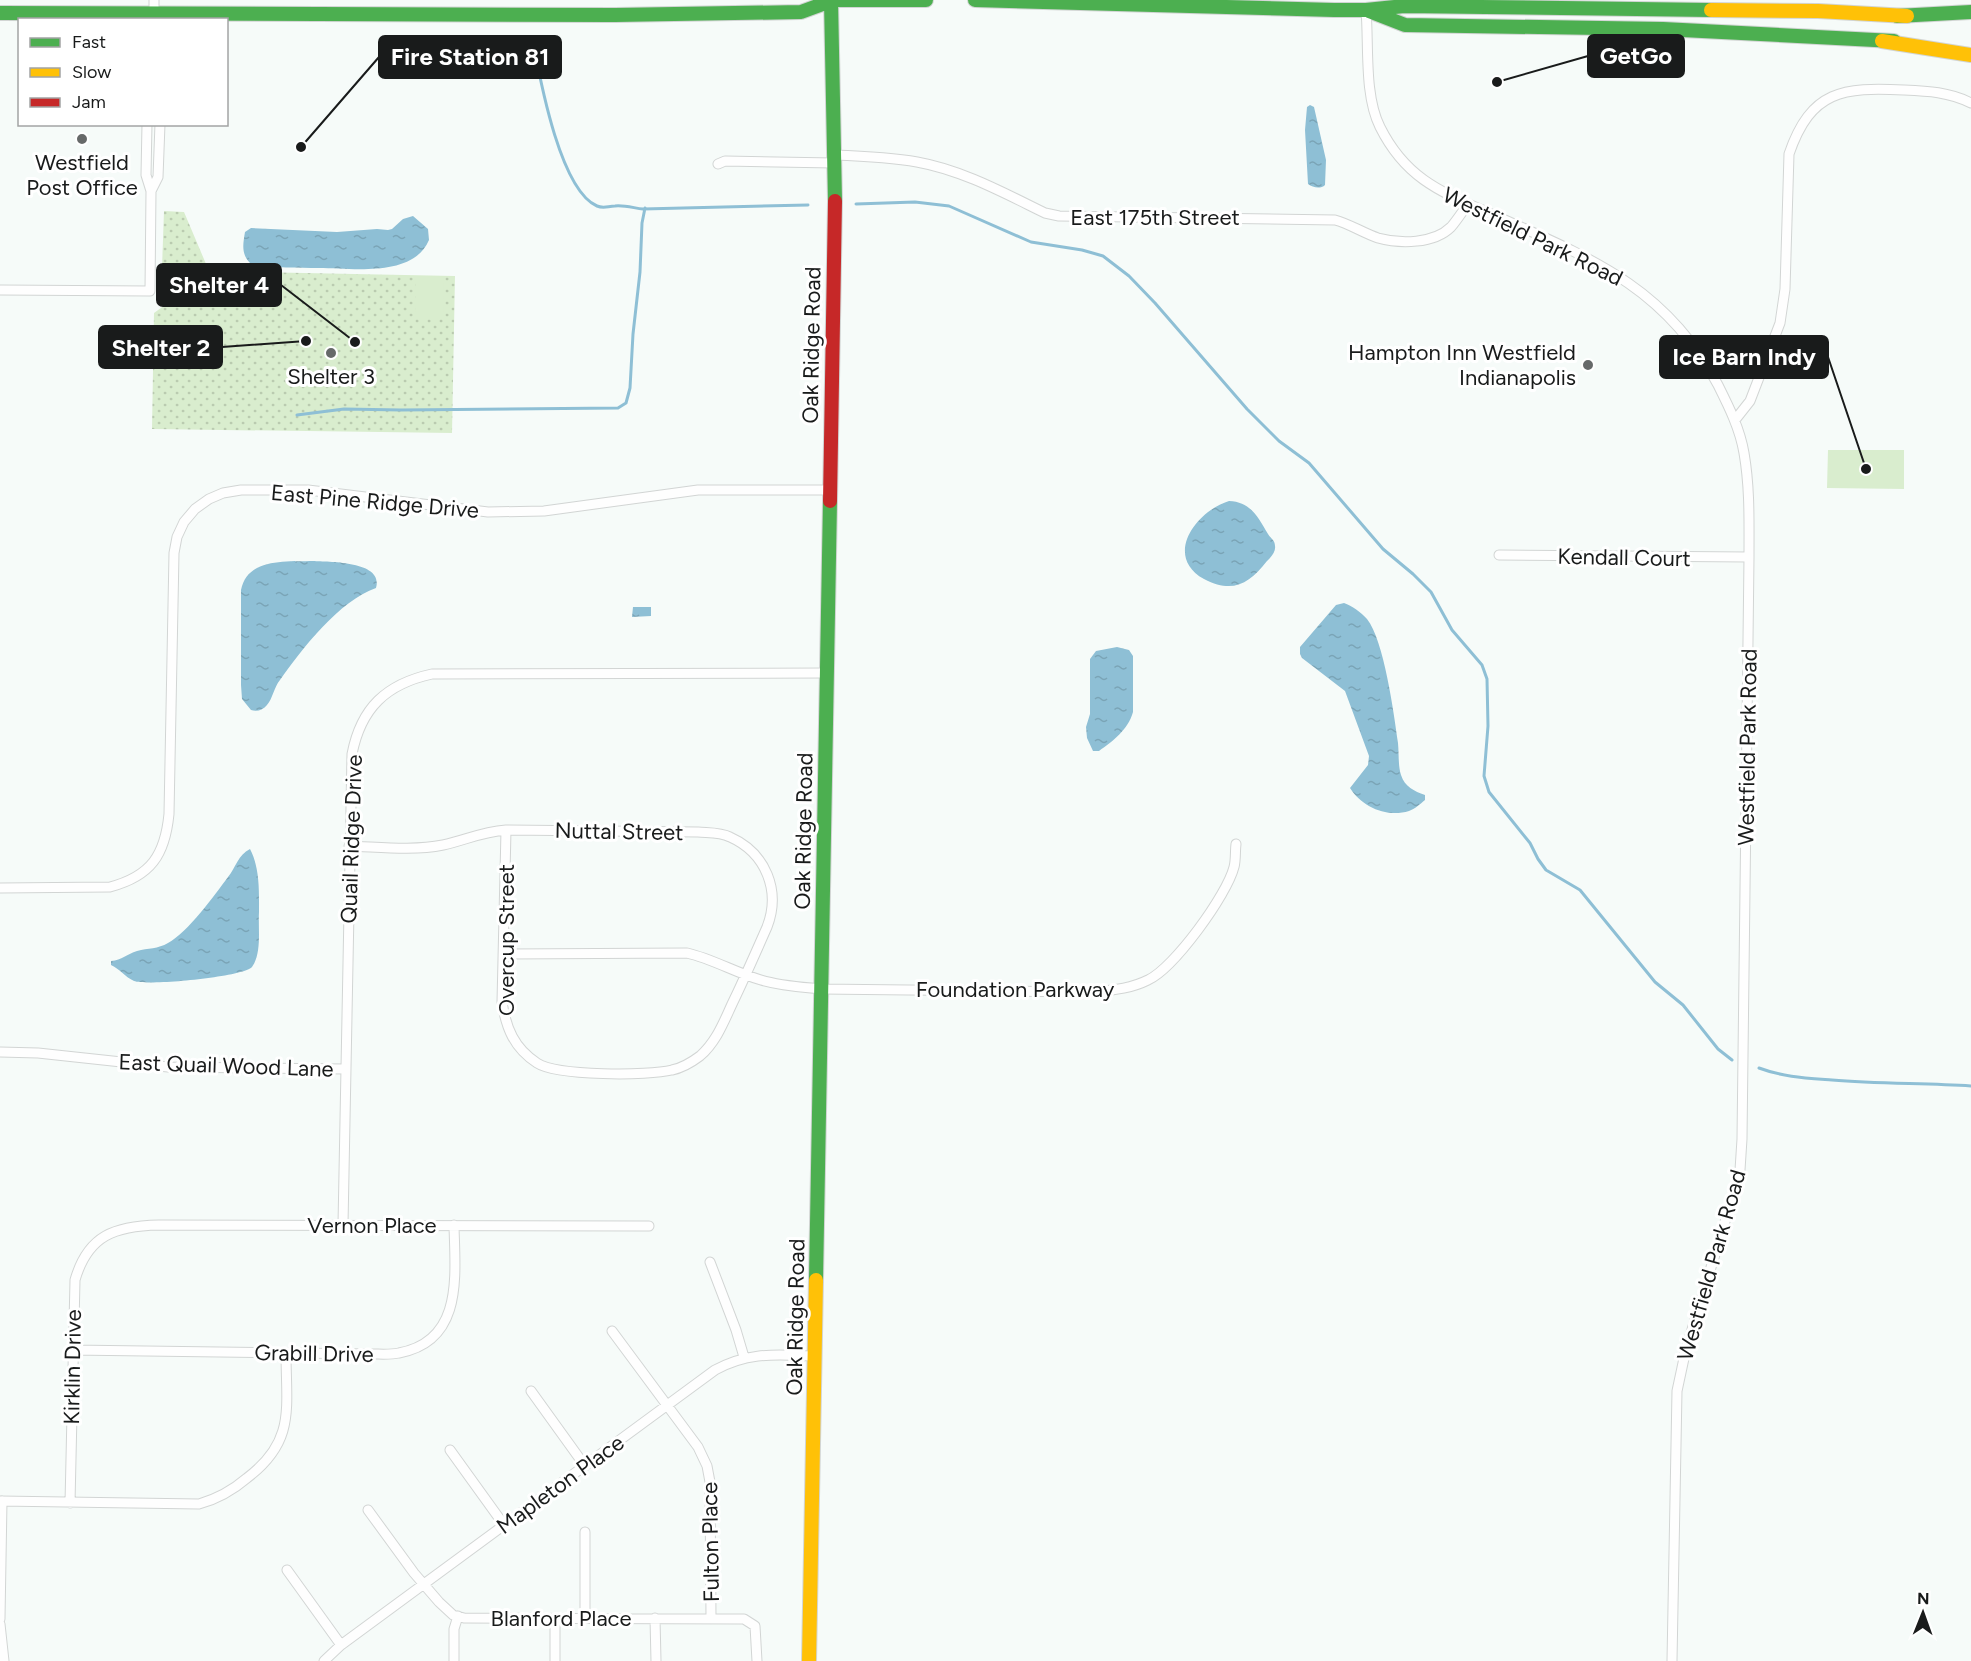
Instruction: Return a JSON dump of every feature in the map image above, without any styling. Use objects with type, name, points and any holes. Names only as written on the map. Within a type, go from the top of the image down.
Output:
[{"type":"main road","points":[[0,13],[154,11],[615,15],[801,12],[830,0],[926,0]]},
{"type":"main road","name":"Oak Ridge Road","points":[[809,1661],[830,490],[834,159],[830,0]]},
{"type":"main road","points":[[975,0],[1404,6],[1613,5],[1818,11],[1971,20]]},
{"type":"main road","points":[[1366,5],[1405,25],[1663,29],[1971,46]]},
{"type":"main road","points":[[1897,16],[1971,12]]},
{"type":"main road","points":[[1882,40],[1971,55]]},
{"type":"street","name":"Westfield Park Road","points":[[1366,5],[1370,85],[1377,120],[1397,155],[1410,170],[1439,190],[1617,275],[1657,303],[1685,333],[1709,368],[1735,420],[1744,452],[1749,496],[1749,557],[1740,1170],[1686,1349],[1677,1391],[1672,1661]]},
{"type":"street","points":[[1735,420],[1750,401],[1780,323],[1785,290],[1789,154],[1795,134],[1807,114],[1824,100],[1859,88],[1938,91],[1971,103]]},
{"type":"street","points":[[0,290],[150,291],[151,191],[146,175],[147,126]]},
{"type":"street","points":[[151,191],[158,177],[160,126]]},
{"type":"street","name":"East 175th Street","points":[[718,164],[725,161],[883,157],[919,162],[967,177],[1045,213],[1059,216],[1335,220],[1347,223],[1377,238],[1409,241],[1424,240],[1450,228],[1468,204]]},
{"type":"street","name":"East Pine Ridge Drive","points":[[0,888],[110,887],[127,882],[144,873],[163,846],[169,814],[174,553],[177,537],[184,522],[195,509],[209,499],[223,493],[241,490],[308,490],[488,512],[544,511],[698,490],[830,490]]},
{"type":"street","name":"Kendall Court","points":[[1499,555],[1749,557]]},
{"type":"street","name":"Quail Ridge Drive","points":[[343,1225],[352,754],[365,716],[381,697],[392,688],[417,677],[432,674],[827,673]]},
{"type":"street","name":"Nuttal Street","points":[[349,846],[427,847],[444,845],[480,833],[506,830],[724,834],[741,843],[755,855],[764,868],[772,890],[773,900],[769,923],[746,975]]},
{"type":"street","name":"Overcup Street","points":[[506,830],[502,1002],[510,1036],[525,1054],[536,1062],[549,1068],[566,1071],[657,1072],[674,1070],[691,1063],[716,1039],[746,975]]},
{"type":"street","name":"Foundation Parkway","points":[[503,954],[678,952],[696,955],[772,983],[821,988],[1093,992],[1126,989],[1161,973],[1181,950],[1222,895],[1235,866],[1236,844]]},
{"type":"street","name":"East Quail Wood Lane","points":[[0,1052],[38,1053],[168,1067],[345,1069]]},
{"type":"street","name":"Vernon Place","points":[[99,1240],[114,1231],[140,1225],[649,1226]]},
{"type":"street","name":"Grabill Drive","points":[[72,1350],[395,1354],[428,1342],[439,1331],[452,1304],[455,1275],[454,1225]]},
{"type":"street","name":"Kirklin Drive","points":[[70,1503],[75,1280],[85,1255],[99,1240]]},
{"type":"street","points":[[710,1262],[744,1357]]},
{"type":"street","name":"Fulton Place","points":[[612,1331],[698,1448],[710,1475],[711,1618]]},
{"type":"street","points":[[0,1619],[1,1501],[199,1504],[218,1497],[268,1461],[282,1438],[286,1410],[286,1353]]},
{"type":"street","name":"Mapleton Place","points":[[324,1661],[341,1645],[715,1370],[754,1355],[815,1356]]},
{"type":"street","points":[[531,1391],[585,1466]]},
{"type":"street","points":[[450,1450],[504,1525]]},
{"type":"street","name":"Blanford Place","points":[[368,1510],[424,1584],[445,1607],[458,1616],[744,1619],[752,1623],[757,1631],[757,1661]]},
{"type":"street","points":[[585,1532],[585,1618]]},
{"type":"street","points":[[287,1570],[341,1645]]},
{"type":"street","points":[[454,1661],[454,1629],[458,1616]]},
{"type":"street","points":[[555,1618],[555,1661]]},
{"type":"street","points":[[656,1618],[656,1661]]},
{"type":"street","points":[[0,1624],[4,1661]]},
{"type":"green space","points":[[164,211],[184,212],[209,271],[455,276],[452,433],[152,429],[154,313],[165,305],[170,293],[169,277],[162,268]]},
{"type":"green space","points":[[416,277],[444,277],[443,318],[415,318]]},
{"type":"green space","points":[[1828,450],[1904,450],[1904,489],[1827,488]]},
{"type":"water","points":[[1310,105],[1314,107],[1326,160],[1325,185],[1319,187],[1308,184],[1305,130],[1307,107]]},
{"type":"water","points":[[413,216],[428,229],[429,240],[421,252],[396,266],[364,269],[275,267],[250,263],[244,252],[245,232],[251,228],[337,232],[388,230],[403,219]]},
{"type":"water","points":[[1229,501],[1243,504],[1253,512],[1274,541],[1275,548],[1272,556],[1254,576],[1240,584],[1224,586],[1204,579],[1192,569],[1186,559],[1185,547],[1189,535],[1205,514]]},
{"type":"water","points":[[313,561],[343,563],[364,568],[376,579],[376,588],[362,594],[335,614],[289,668],[267,705],[260,710],[251,710],[242,699],[241,685],[241,590],[245,579],[260,567],[270,564]]},
{"type":"water","points":[[1344,603],[1367,619],[1378,643],[1391,697],[1401,775],[1410,788],[1425,795],[1425,800],[1409,811],[1392,813],[1376,809],[1361,801],[1350,788],[1368,765],[1369,756],[1345,691],[1302,658],[1300,654],[1300,647],[1336,605]]},
{"type":"water","points":[[633,607],[651,607],[651,616],[632,617]]},
{"type":"water","points":[[1117,647],[1129,650],[1133,656],[1133,712],[1128,724],[1110,743],[1099,751],[1093,751],[1087,738],[1086,727],[1090,714],[1090,659],[1096,651]]},
{"type":"water","points":[[250,849],[257,872],[259,896],[258,948],[252,967],[245,971],[214,977],[143,982],[134,981],[111,965],[111,961],[137,951],[160,946],[176,938],[200,913],[240,858]]},
{"type":"waterway","points":[[533,42],[547,106],[562,157],[572,179],[584,196],[597,206],[643,209],[808,205]]},
{"type":"waterway","points":[[856,204],[915,202],[949,206],[1031,242],[1082,250],[1103,256],[1129,276],[1247,409],[1279,441],[1309,463],[1383,549],[1431,592],[1452,630],[1482,665],[1487,679],[1488,726],[1484,776],[1489,792],[1530,843],[1546,870],[1580,890],[1655,982],[1683,1005],[1718,1049],[1732,1060]]},
{"type":"waterway","points":[[297,415],[344,409],[618,408],[626,403],[630,388],[645,208]]},
{"type":"waterway","points":[[1759,1068],[1813,1079],[1971,1086]]},
{"type":"traffic: fast","points":[[827,0],[926,0]]},
{"type":"traffic: fast","points":[[975,0],[1334,10],[1366,10],[1404,6],[1711,10]]},
{"type":"traffic: fast","points":[[831,1],[835,201]]},
{"type":"traffic: fast","points":[[0,13],[615,15],[801,12],[831,1]]},
{"type":"traffic: fast","points":[[1369,11],[1405,25],[1663,29],[1894,41]]},
{"type":"traffic: fast","points":[[1897,16],[1971,12]]},
{"type":"traffic: fast","points":[[816,1280],[830,501]]},
{"type":"traffic: slow","points":[[1711,10],[1818,11],[1907,16]]},
{"type":"traffic: slow","points":[[1882,41],[1971,55]]},
{"type":"traffic: slow","points":[[809,1661],[816,1280]]},
{"type":"traffic: jam","points":[[830,501],[835,201]]},
{"type":"place","name":"GetGo","points":[[1497,82]]},
{"type":"place","name":"Westfield Post Office","points":[[82,139]]},
{"type":"place","name":"Fire Station 81","points":[[301,147]]},
{"type":"place","name":"Shelter 2","points":[[306,341]]},
{"type":"place","name":"Shelter 4","points":[[355,342]]},
{"type":"place","name":"Shelter 3","points":[[331,353]]},
{"type":"place","name":"Hampton Inn Westfield Indianapolis","points":[[1588,365]]},
{"type":"place","name":"Ice Barn Indy","points":[[1866,469]]}]
